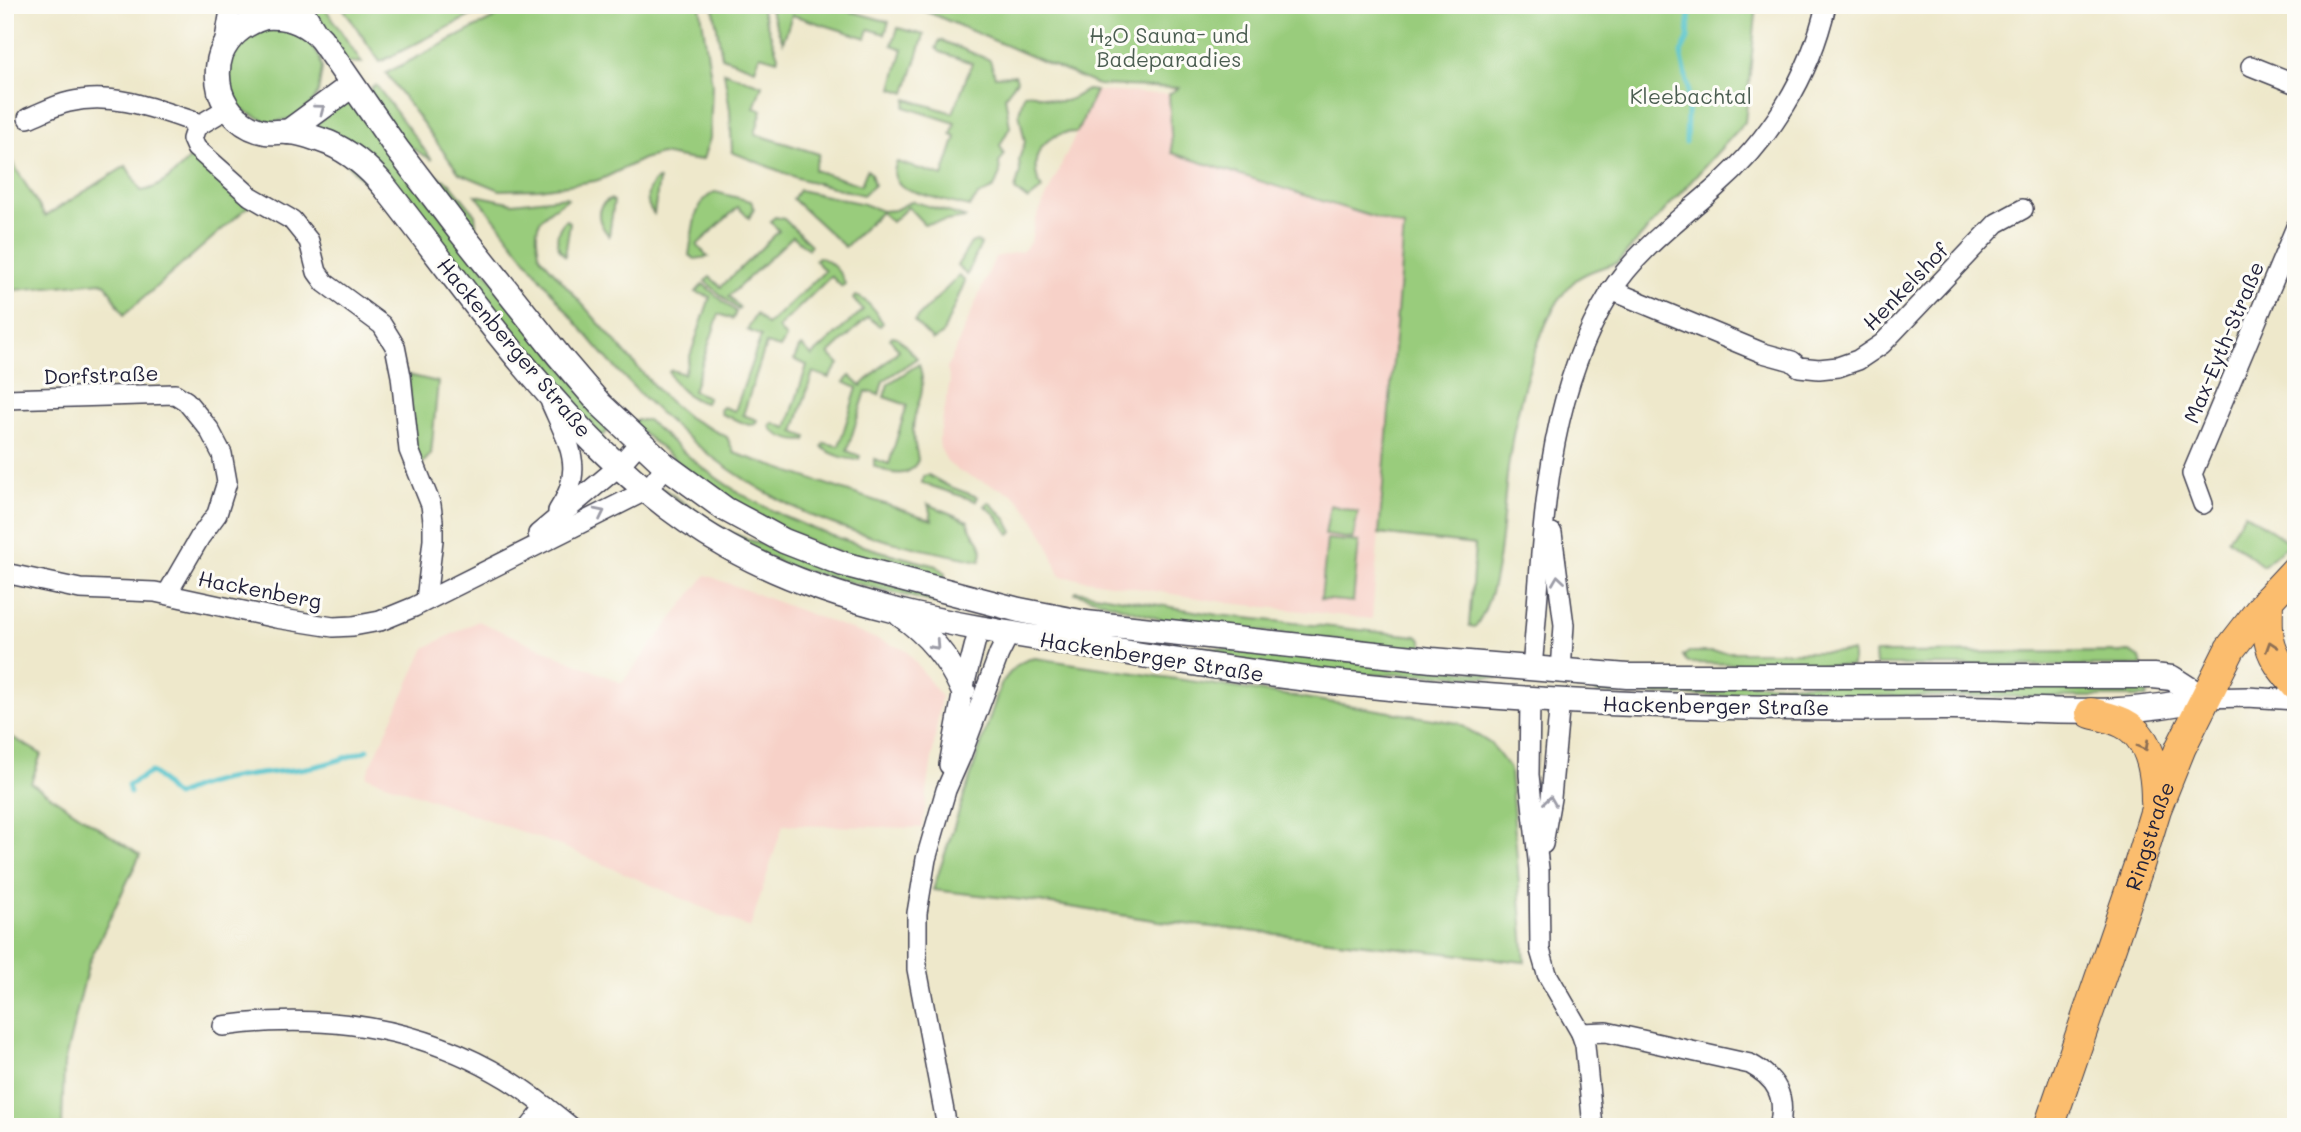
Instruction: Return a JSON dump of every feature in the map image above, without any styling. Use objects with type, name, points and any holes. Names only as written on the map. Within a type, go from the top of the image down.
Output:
[{"type":"main road","name":"Ringstraße","points":[[2049,1127],[2156,809],[2180,747],[2230,649],[2268,600],[2296,570]]},
{"type":"main road","points":[[2268,600],[2267,634],[2276,662],[2296,685]]},
{"type":"main road","points":[[2091,713],[2122,722],[2140,738],[2156,775],[2156,809]]},
{"type":"street","points":[[232,5],[218,77],[228,108],[197,127],[193,136],[196,148],[250,196],[281,211],[295,222],[309,241],[317,272],[325,283],[382,325],[395,346],[409,450],[431,505],[433,521],[426,600]]},
{"type":"street","name":"Hackenberger Straße","points":[[301,5],[352,85],[442,209],[600,404],[639,443],[738,518],[811,552],[868,572],[1019,610],[1086,623],[1357,654],[1627,676],[2153,676],[2172,678],[2203,698]]},
{"type":"street","points":[[1593,1127],[1581,1033],[1544,966],[1539,933],[1539,869],[1529,775],[1532,668],[1551,455],[1569,383],[1587,338],[1612,290],[1659,237],[1739,166],[1765,135],[1791,96],[1808,63],[1826,5]]},
{"type":"street","name":"Hackenberger Straße","points":[[222,51],[231,37],[243,27],[272,17],[288,18],[303,24],[316,33],[326,46]]},
{"type":"street","points":[[2251,66],[2296,85]]},
{"type":"street","points":[[288,132],[352,85]]},
{"type":"street","points":[[28,118],[67,102],[111,98],[201,124]]},
{"type":"street","name":"Hackenberger Straße","points":[[228,108],[242,122],[259,131],[288,132],[328,143],[348,153],[373,173],[545,389],[618,467],[647,490],[710,537],[764,566],[802,582],[895,611],[1009,634],[1199,664],[1412,690],[1560,700],[1688,707],[1964,708],[2091,713],[2173,706],[2203,698],[2296,700]]},
{"type":"street","name":"Henkelshof","points":[[1612,290],[1800,367],[1838,367],[1858,360],[1882,344],[1997,223],[2023,209]]},
{"type":"street","name":"Max-Eyth-Straße","points":[[2203,504],[2192,474],[2296,227]]},
{"type":"street","name":"Hackenberg","points":[[545,389],[568,443],[573,463],[571,489],[549,525]]},
{"type":"street","name":"Dorfstraße","points":[[5,399],[175,394],[201,417],[222,454],[227,482],[217,514],[200,537],[167,594]]},
{"type":"street","name":"Hackenberg","points":[[495,566],[618,467],[639,443]]},
{"type":"street","points":[[647,490],[667,466]]},
{"type":"street","name":"Hackenberg","points":[[5,573],[80,589],[167,594],[276,618],[333,627],[352,626],[380,621],[426,600],[647,490]]},
{"type":"street","points":[[1539,869],[1551,798],[1564,625],[1549,490]]},
{"type":"street","points":[[946,790],[963,690],[988,602]]},
{"type":"street","points":[[947,1127],[917,969],[916,928],[926,859],[946,790],[1019,610]]},
{"type":"street","points":[[895,611],[937,646],[963,690]]},
{"type":"street","points":[[223,1026],[258,1021],[322,1021],[398,1033],[470,1058],[509,1080],[571,1127]]},
{"type":"street","points":[[1581,1033],[1606,1032],[1749,1064],[1769,1076],[1776,1085],[1782,1107],[1779,1127]]},
{"type":"street","points":[[530,1127],[546,1107]]},
{"type":"shaded area","points":[[1096,91],[1169,94],[1172,153],[1404,227],[1372,619],[1230,603],[1060,576],[1046,540],[1030,513],[1013,494],[960,472],[948,463],[940,448],[939,439],[950,381],[947,369],[995,257],[1023,251],[1031,241],[1035,221]]},
{"type":"shaded area","points":[[706,575],[906,650],[941,696],[922,828],[783,825],[750,928],[566,848],[366,776],[425,648],[478,621],[622,683]]},
{"type":"green space","points":[[307,5],[323,5],[362,63],[345,62]]},
{"type":"green space","points":[[341,5],[492,5],[380,62]]},
{"type":"green space","points":[[519,5],[700,5],[712,84],[710,138],[703,159],[693,160],[661,154],[643,159],[595,181],[539,189],[500,190],[459,173],[386,73]]},
{"type":"green space","points":[[713,5],[760,5],[778,56],[777,60],[760,55],[755,69],[722,57]]},
{"type":"green space","points":[[768,5],[818,5],[889,22],[885,34],[869,29],[866,38],[792,15],[783,42]]},
{"type":"green space","points":[[911,5],[1757,5],[1745,122],[1617,263],[1591,271],[1577,279],[1563,294],[1540,337],[1517,417],[1496,570],[1484,610],[1475,627],[1469,626],[1475,545],[1379,534],[1404,227],[1172,153],[1169,94],[1178,88],[1098,85]]},
{"type":"green space","points":[[275,24],[307,38],[320,58],[322,69],[318,93],[312,103],[294,118],[270,123],[238,108],[224,65],[252,28]]},
{"type":"green space","points":[[898,28],[924,35],[906,93],[892,88],[903,49],[892,45]]},
{"type":"green space","points":[[940,40],[990,60],[995,76],[1015,75],[1017,80],[1005,96],[1010,127],[1000,145],[1004,155],[999,163],[1000,173],[994,188],[978,196],[969,207],[908,190],[897,182],[894,176],[897,162],[943,176],[956,137],[951,135],[955,123],[905,107],[907,99],[953,113],[972,63],[940,52],[936,48]]},
{"type":"green space","points":[[724,72],[762,85],[754,108],[762,110],[755,134],[819,154],[814,170],[861,185],[867,170],[871,173],[874,185],[863,195],[797,178],[734,153]]},
{"type":"green space","points":[[376,85],[432,160],[405,144],[370,93],[371,88]]},
{"type":"green space","points":[[1087,90],[1096,91],[1077,132],[1055,137],[1040,149],[1036,167],[1042,189],[1028,200],[1015,190],[1020,172],[1019,159],[1025,142],[1019,113],[1024,94],[1062,101]]},
{"type":"green space","points":[[348,100],[611,427],[601,437],[312,126]]},
{"type":"green space","points":[[193,155],[250,205],[124,315],[106,284],[101,282],[5,291],[5,160],[9,157],[45,216],[126,166],[141,191],[156,187]]},
{"type":"green space","points":[[428,171],[450,183],[475,214],[476,225],[472,225],[450,205]]},
{"type":"green space","points":[[657,179],[654,214],[648,196],[650,187]]},
{"type":"green space","points":[[799,190],[864,204],[882,211],[895,210],[912,201],[967,218],[924,224],[908,207],[892,222],[881,212],[845,247],[793,199]]},
{"type":"green space","points":[[715,192],[751,201],[754,209],[749,218],[738,207],[697,245],[708,257],[695,259],[689,255],[695,219],[702,203]]},
{"type":"green space","points":[[476,195],[513,203],[566,197],[568,199],[540,221],[537,244],[540,256],[662,395],[689,418],[727,437],[734,453],[932,520],[928,504],[968,521],[980,543],[980,561],[896,543],[835,525],[760,489],[711,456],[666,419],[625,379]]},
{"type":"green space","points":[[610,199],[614,201],[609,236],[602,226],[599,211]]},
{"type":"green space","points":[[775,217],[784,219],[811,245],[808,249],[793,236],[729,296],[740,308],[738,310],[705,281],[710,277],[721,287],[779,231],[770,221]]},
{"type":"green space","points":[[566,220],[570,222],[565,256],[559,248],[557,238]]},
{"type":"green space","points":[[976,241],[981,244],[967,275],[957,266],[971,243]]},
{"type":"green space","points":[[818,257],[834,267],[845,284],[842,287],[831,276],[778,328],[786,338],[780,348],[766,344],[743,415],[757,420],[756,424],[749,425],[721,414],[723,407],[735,411],[761,336],[747,330],[756,314],[767,325],[825,271],[815,260]]},
{"type":"green space","points":[[959,276],[965,281],[942,335],[933,340],[914,321]]},
{"type":"green space","points":[[703,284],[736,312],[733,319],[719,314],[693,391],[708,397],[705,403],[684,392],[669,372],[671,370],[684,374],[710,297],[696,292]]},
{"type":"green space","points":[[855,296],[867,303],[883,323],[880,326],[868,317],[829,354],[839,364],[829,378],[813,372],[794,432],[807,437],[806,440],[781,436],[770,426],[773,423],[787,428],[807,365],[794,360],[799,348],[802,346],[812,356],[863,310],[853,299]]},
{"type":"green space","points":[[892,336],[897,337],[917,358],[883,381],[879,395],[866,391],[847,451],[860,456],[859,459],[845,458],[830,452],[822,447],[824,443],[839,446],[857,388],[844,382],[850,376],[861,386],[899,350],[890,339]]},
{"type":"green space","points":[[919,364],[922,385],[913,431],[918,460],[904,473],[886,471],[874,466],[874,459],[889,464],[907,405],[884,397],[888,384]]},
{"type":"green space","points":[[408,375],[438,382],[431,454],[421,465],[416,454]]},
{"type":"green space","points":[[637,420],[647,420],[706,470],[751,500],[829,534],[882,552],[937,566],[945,574],[945,581],[823,548],[714,492],[632,424]]},
{"type":"green space","points":[[928,475],[978,497],[976,501],[922,483],[923,476]]},
{"type":"green space","points":[[662,488],[725,530],[739,536],[826,568],[942,599],[941,604],[791,568],[718,532]]},
{"type":"green space","points":[[989,502],[1006,519],[1013,532],[1010,535],[995,514],[985,506]]},
{"type":"green space","points":[[1330,505],[1358,512],[1353,539],[1325,535]]},
{"type":"green space","points":[[2245,513],[2290,543],[2263,566],[2228,539]]},
{"type":"green space","points":[[1327,539],[1359,542],[1353,602],[1321,599]]},
{"type":"green space","points":[[1076,591],[1218,615],[1417,636],[1422,640],[1424,650],[1163,620],[1075,593]]},
{"type":"green space","points":[[1114,639],[1498,674],[1498,678],[1429,674],[1349,675],[1246,664]]},
{"type":"green space","points":[[1689,652],[1852,652],[1852,666],[1688,663],[1683,656]]},
{"type":"green space","points":[[2130,652],[2140,658],[2142,666],[1876,665],[1875,653]]},
{"type":"green space","points":[[1035,658],[1458,723],[1491,744],[1510,769],[1525,962],[1159,921],[1032,901],[933,890],[1001,684],[1019,664]]},
{"type":"green space","points":[[1742,684],[2148,684],[2147,697],[1711,696],[1596,693],[1596,688],[1665,690]]},
{"type":"green space","points":[[5,733],[41,754],[31,783],[140,855],[89,962],[64,1064],[62,1127],[5,1127]]},
{"type":"waterway","points":[[1686,142],[1688,87],[1681,53],[1688,39],[1690,5]]},
{"type":"waterway","points":[[130,793],[128,785],[151,772],[176,796],[221,780],[317,766],[368,750]]},
{"type":"park label","name":"H₂O Sauna- und Badeparadies","points":[[1169,46]]},
{"type":"park label","name":"Kleebachtal","points":[[1691,95]]}]
